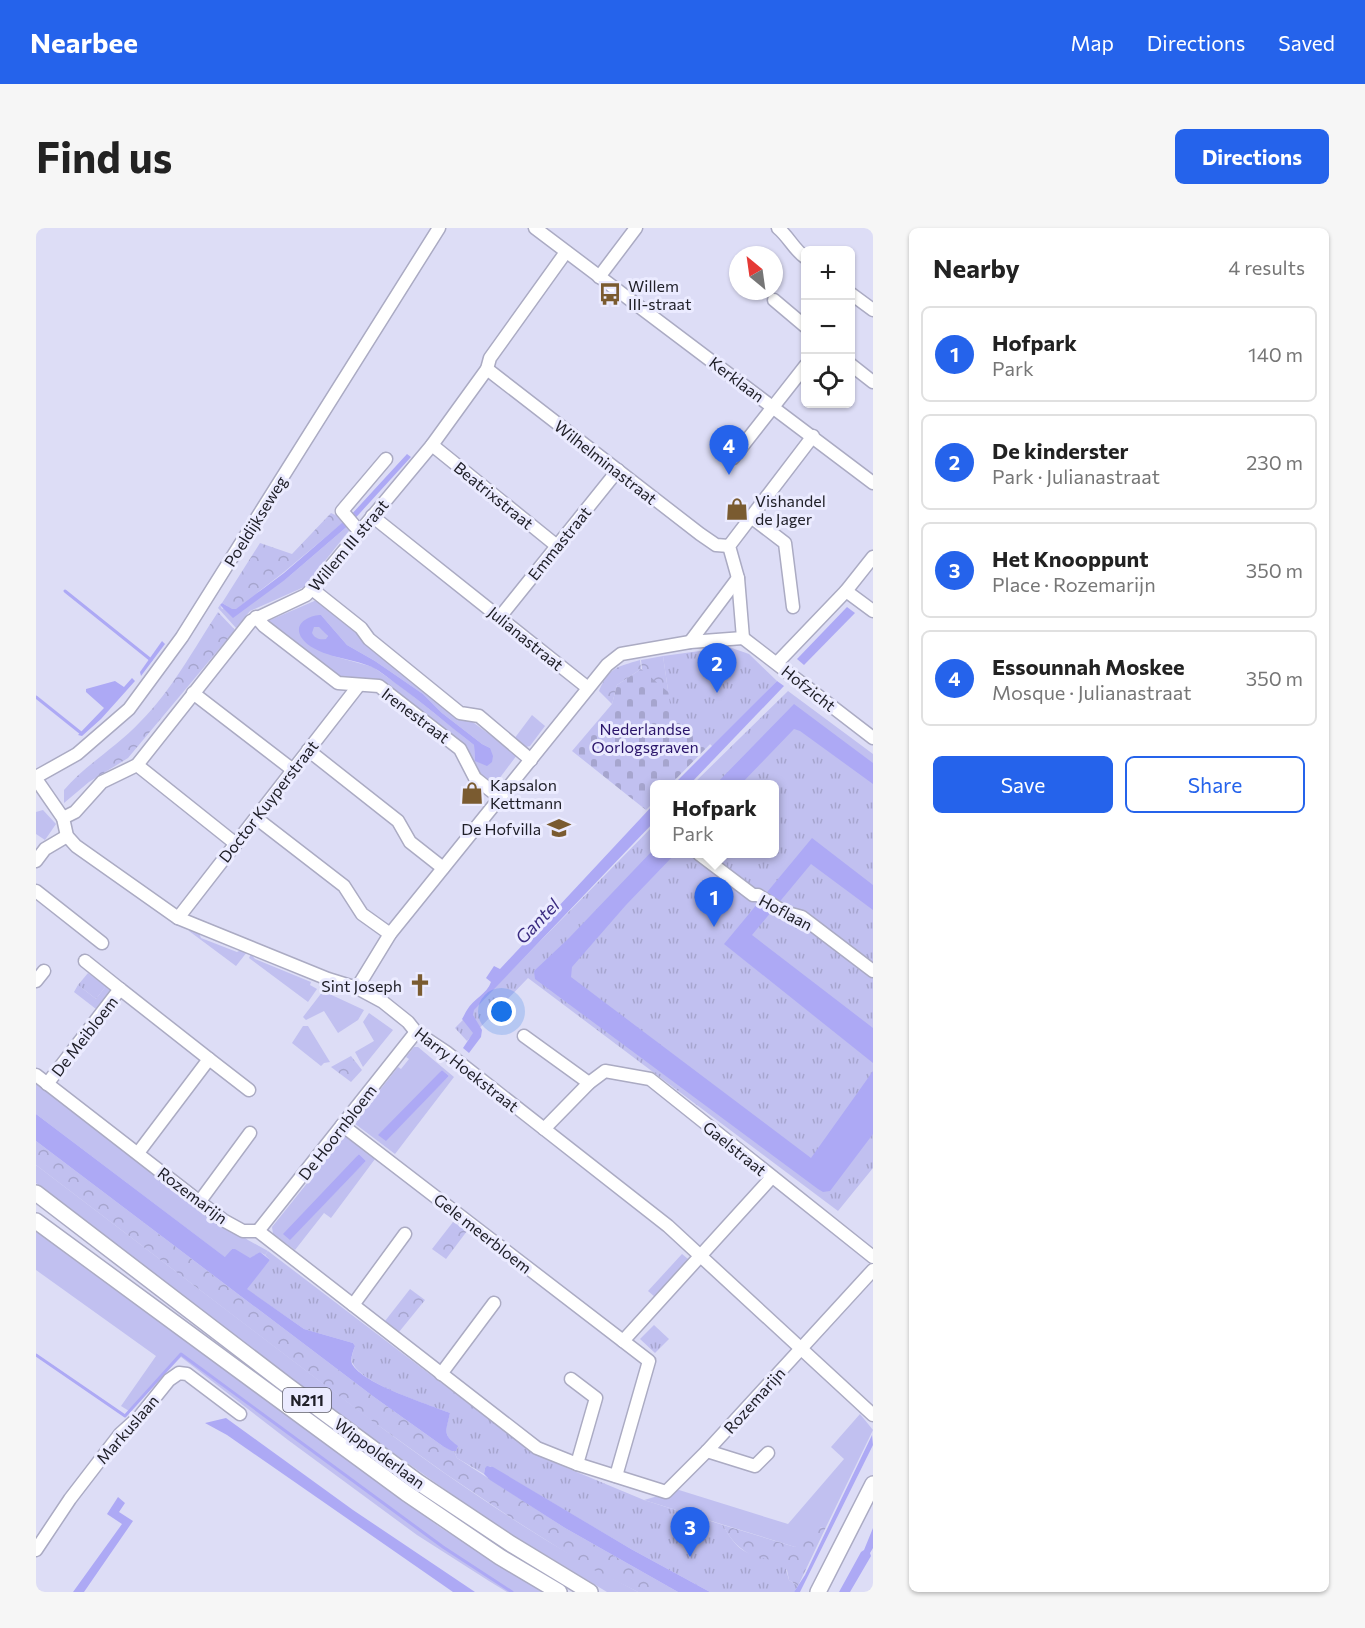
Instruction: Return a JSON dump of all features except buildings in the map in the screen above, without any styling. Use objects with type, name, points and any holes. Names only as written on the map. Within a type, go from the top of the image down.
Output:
[{"type":"main road","name":"Wippolderlaan","points":[[36,1193],[288,1386],[418,1482],[511,1544],[590,1592]]},
{"type":"main road","name":"Wippolderlaan","points":[[36,1221],[406,1493],[500,1557],[559,1592]]},
{"type":"main road","points":[[818,1592],[873,1484]]},
{"type":"main road","points":[[828,1592],[873,1505]]},
{"type":"street","name":"Kerklaan","points":[[535,228],[873,483]]},
{"type":"street","points":[[599,277],[636,228]]},
{"type":"street","points":[[778,228],[788,236],[801,255]]},
{"type":"street","name":"Poeldijkseweg","points":[[36,778],[77,754],[129,709],[182,637],[437,229]]},
{"type":"street","name":"Willem III straat","points":[[63,818],[75,812],[102,782],[137,765],[251,621],[306,595],[312,589],[352,524],[372,516],[432,445],[487,369],[490,358],[566,252]]},
{"type":"street","points":[[855,297],[873,310]]},
{"type":"street","points":[[774,300],[801,323]]},
{"type":"street","points":[[855,368],[873,382]]},
{"type":"street","name":"Wilhelminastraat","points":[[487,369],[716,545],[729,546]]},
{"type":"street","points":[[733,458],[801,372]]},
{"type":"street","points":[[357,988],[390,934],[607,665],[621,654],[690,642],[743,639],[738,578],[729,546],[813,436]]},
{"type":"street","name":"Beatrixstraat","points":[[432,445],[557,546]]},
{"type":"street","points":[[352,524],[342,511],[386,459]]},
{"type":"street","name":"Emmastraat","points":[[500,617],[618,470]]},
{"type":"street","name":"Julianastraat","points":[[372,516],[588,688]]},
{"type":"street","points":[[751,518],[785,543],[793,607]]},
{"type":"street","points":[[777,663],[846,591],[873,557]]},
{"type":"street","points":[[690,642],[738,578]]},
{"type":"street","name":"Irenestraat","points":[[312,589],[460,713],[479,716],[531,760]]},
{"type":"street","points":[[846,591],[873,611]]},
{"type":"street","name":"Irenestraat","points":[[256,617],[264,626],[338,683],[379,686],[460,749],[475,778],[500,798]]},
{"type":"street","name":"Hofzicht","points":[[743,639],[873,738]]},
{"type":"street","name":"Doctor Kuyperstraat","points":[[178,918],[359,685]]},
{"type":"street","points":[[193,693],[292,770]]},
{"type":"street","points":[[308,750],[398,821],[410,842],[443,868]]},
{"type":"street","points":[[137,765],[236,844]]},
{"type":"street","points":[[36,778],[63,818],[67,836],[41,846],[36,861]]},
{"type":"street","points":[[256,818],[344,886],[362,914],[390,934]]},
{"type":"street","name":"Harry Hoekstraat","points":[[67,836],[76,846],[178,918],[357,988],[383,1002],[408,1022],[416,1032],[446,1052],[668,1226],[873,1415]]},
{"type":"street","name":"Hoflaan","points":[[704,858],[753,895],[758,895],[784,912],[802,917],[873,971]]},
{"type":"street","points":[[36,891],[102,943]]},
{"type":"street","name":"De Meibloem","points":[[85,962],[249,1090]]},
{"type":"street","name":"De Meibloem","points":[[47,1083],[120,989]]},
{"type":"street","name":"De Hoornbloem","points":[[258,1231],[416,1032]]},
{"type":"street","points":[[524,1036],[589,1083]]},
{"type":"street","points":[[138,1153],[209,1059]]},
{"type":"street","name":"Gaelstraat","points":[[544,1129],[589,1083],[605,1071],[650,1079],[873,1257]]},
{"type":"street","name":"Rozemarijn","points":[[36,1075],[223,1220],[243,1232],[258,1231],[537,1448],[577,1464],[666,1492],[707,1451],[873,1270]]},
{"type":"street","name":"Gele meerbloem","points":[[342,1125],[649,1361],[616,1476]]},
{"type":"street","points":[[200,1201],[250,1133]]},
{"type":"street","points":[[623,1341],[772,1177]]},
{"type":"street","points":[[353,1305],[405,1234]]},
{"type":"street","points":[[441,1374],[494,1303]]},
{"type":"street","name":"Markuslaan","points":[[36,1550],[70,1499],[120,1434],[140,1416],[169,1380],[179,1373],[187,1374],[240,1414]]},
{"type":"street","points":[[572,1379],[596,1398],[577,1464]]},
{"type":"street","name":"Rozemarijn","points":[[707,1451],[756,1466],[768,1453]]},
{"type":"green space","points":[[331,513],[346,520],[236,609],[222,603],[260,543],[292,554]]},
{"type":"green space","points":[[350,524],[352,527],[304,587],[250,611],[236,628],[218,608],[220,605],[222,609],[286,579]]},
{"type":"green space","points":[[319,599],[517,755],[493,787],[482,779],[462,745],[386,684],[333,676],[268,621]],"holes":[[[321,615],[347,645],[423,694],[442,713],[490,748],[475,761],[474,745],[408,692],[373,667],[333,656]]]},
{"type":"green space","points":[[218,612],[235,630],[128,758],[89,782],[64,803],[64,790],[122,740],[152,710],[182,669]]},
{"type":"green space","points":[[314,627],[319,627],[328,636],[326,639],[315,637],[312,633]]},
{"type":"green space","points":[[729,647],[749,654],[777,681],[713,747],[670,704],[663,656]]},
{"type":"green space","points":[[663,656],[670,704],[644,686],[641,660]]},
{"type":"green space","points":[[640,660],[641,669],[617,685],[612,704],[599,691],[606,677],[615,669]]},
{"type":"green space","name":"Nederlandse Oorlogsgraven","points":[[641,669],[719,735],[675,780],[650,780],[650,806],[646,810],[572,751],[612,704],[617,685]]},
{"type":"green space","points":[[788,691],[873,754],[873,1168],[838,1211],[528,978],[467,1041],[455,1028],[650,829],[650,858],[779,858],[779,780],[697,780]]},
{"type":"green space","points":[[532,715],[545,726],[530,746],[526,747],[514,739]]},
{"type":"green space","points":[[43,810],[56,824],[45,840],[36,834],[36,812]]},
{"type":"green space","points":[[190,929],[199,933],[201,938],[237,952],[241,950],[247,952],[236,966],[189,931]]},
{"type":"green space","points":[[251,954],[255,959],[311,982],[310,985],[317,989],[308,1002],[249,958]]},
{"type":"green space","points":[[88,973],[106,986],[96,999],[78,985]]},
{"type":"green space","points":[[78,985],[96,999],[106,986],[111,990],[96,1009],[74,992]]},
{"type":"green space","points":[[323,991],[364,1010],[358,1020],[338,1033],[324,1011],[306,1020],[303,1017]]},
{"type":"green space","points":[[369,1013],[393,1030],[363,1067],[355,1052],[374,1041],[363,1022]]},
{"type":"green space","points":[[303,1026],[308,1026],[330,1062],[321,1066],[292,1043]]},
{"type":"green space","points":[[414,1047],[418,1047],[454,1077],[395,1154],[354,1123],[398,1067],[401,1069],[409,1059],[406,1057]],"holes":[[[442,1070],[449,1076],[386,1140]]]},
{"type":"green space","points":[[351,1056],[362,1070],[351,1082],[331,1067]]},
{"type":"green space","points":[[36,1083],[206,1211],[268,1251],[265,1255],[260,1252],[250,1259],[232,1249],[226,1258],[36,1114]]},
{"type":"green space","points":[[345,1136],[375,1159],[331,1218],[324,1213],[295,1250],[273,1234],[272,1227]],"holes":[[[359,1154],[366,1161],[290,1239]]]},
{"type":"green space","points":[[36,1141],[374,1397],[444,1447],[454,1451],[457,1458],[565,1528],[678,1592],[638,1592],[592,1569],[446,1474],[368,1418],[36,1165]]},
{"type":"green space","points":[[36,1165],[436,1467],[555,1546],[638,1592],[607,1592],[491,1522],[307,1392],[36,1183]]},
{"type":"green space","points":[[453,1222],[467,1231],[446,1259],[432,1249]]},
{"type":"green space","points":[[36,1232],[441,1528],[545,1592],[507,1592],[417,1535],[288,1440],[181,1357],[129,1411],[121,1406],[156,1356],[36,1270]]},
{"type":"green space","points":[[268,1251],[536,1455],[644,1500],[723,1525],[743,1550],[785,1566],[789,1580],[798,1586],[794,1592],[710,1592],[631,1549],[490,1466],[485,1468],[484,1474],[457,1458],[454,1451],[458,1448],[446,1432],[450,1413],[397,1393],[369,1379],[352,1362],[355,1346],[353,1343],[304,1329],[246,1289],[270,1260],[265,1255]]},
{"type":"green space","points":[[682,1254],[688,1259],[687,1263],[655,1297],[648,1291]]},
{"type":"green space","points":[[410,1289],[425,1300],[399,1332],[385,1321]]},
{"type":"green space","points":[[654,1325],[669,1339],[655,1353],[640,1339]]},
{"type":"green space","points":[[860,1414],[873,1430],[826,1527],[821,1527],[795,1547],[644,1500],[679,1490],[788,1524],[844,1459],[831,1447]]},
{"type":"green space","points":[[723,1525],[795,1547],[808,1532],[826,1527],[798,1586],[789,1580],[787,1570],[742,1549]]},
{"type":"shaded area","points":[[407,454],[411,457],[350,524],[286,579],[233,618],[220,605],[222,603],[236,609],[284,573],[350,516]]},
{"type":"shaded area","points":[[847,607],[855,613],[804,665],[797,659]]},
{"type":"shaded area","points":[[321,615],[347,645],[423,694],[442,713],[490,748],[493,756],[492,762],[487,766],[475,761],[474,745],[378,670],[324,653],[307,644],[301,637],[299,628],[308,618]],"holes":[[[314,627],[319,627],[328,636],[326,639],[318,639],[312,633]]]},
{"type":"shaded area","points":[[162,641],[165,644],[141,676],[140,672]]},
{"type":"shaded area","points":[[132,678],[135,681],[101,719],[82,736],[78,735],[104,708],[86,692],[86,689],[115,681],[124,687]]},
{"type":"shaded area","points":[[777,681],[784,686],[694,780],[678,780]]},
{"type":"shaded area","points":[[794,704],[873,763],[873,784],[794,729],[745,780],[720,780]]},
{"type":"shaded area","points":[[650,808],[650,826],[474,1010],[473,1015],[482,1030],[481,1037],[469,1053],[463,1048],[473,1033],[462,1019],[470,1006],[489,986],[491,982],[486,978],[494,966],[500,969]]},
{"type":"shaded area","points":[[812,838],[873,885],[873,910],[811,864],[752,935],[873,1028],[873,1063],[724,944]]},
{"type":"shaded area","points":[[650,853],[650,858],[671,858],[572,967],[571,977],[811,1158],[873,1071],[873,1134],[830,1191],[823,1192],[818,1189],[535,979],[534,971]]},
{"type":"shaded area","points":[[442,1070],[449,1076],[386,1141],[378,1135]]},
{"type":"shaded area","points":[[36,1114],[225,1257],[232,1249],[235,1249],[250,1258],[260,1252],[270,1260],[247,1289],[304,1329],[353,1343],[355,1346],[352,1364],[369,1379],[397,1393],[450,1413],[446,1432],[458,1446],[456,1451],[444,1447],[374,1397],[36,1141]]},
{"type":"shaded area","points":[[359,1154],[366,1161],[290,1240],[283,1234]]},
{"type":"shaded area","points":[[226,1418],[353,1510],[475,1592],[453,1592],[227,1435],[205,1423]]},
{"type":"shaded area","points":[[872,1435],[873,1445],[800,1592],[794,1592],[805,1575]]},
{"type":"shaded area","points":[[487,1466],[493,1467],[631,1549],[710,1592],[678,1592],[565,1528],[490,1480],[484,1474]]},
{"type":"shaded area","points":[[118,1497],[125,1503],[119,1512],[133,1521],[84,1592],[73,1592],[122,1524],[107,1514]]},
{"type":"shaded area","points":[[873,1528],[871,1556],[850,1592],[839,1592],[864,1550]]},
{"type":"waterway","points":[[65,591],[151,660]]},
{"type":"waterway","points":[[36,697],[81,733]]},
{"type":"waterway","points":[[36,1355],[125,1416],[181,1354],[443,1547],[512,1592]]},
{"type":"place","name":"Willem III-straat","points":[[610,294]]},
{"type":"place","name":"Essounnah Moskee","points":[[729,475]]},
{"type":"place","name":"Vishandel de Jager","points":[[737,509]]},
{"type":"place","name":"De kinderster","points":[[717,693]]},
{"type":"place","name":"Kapsalon Kettmann","points":[[472,793]]},
{"type":"place","name":"De Hofvilla","points":[[559,828]]},
{"type":"place","name":"Hofpark","points":[[714,927]]},
{"type":"place","name":"Sint Joseph","points":[[420,985]]},
{"type":"place","name":"Het Knooppunt","points":[[690,1557]]},
{"type":"water label","name":"Gantel","points":[[537,921]]}]
